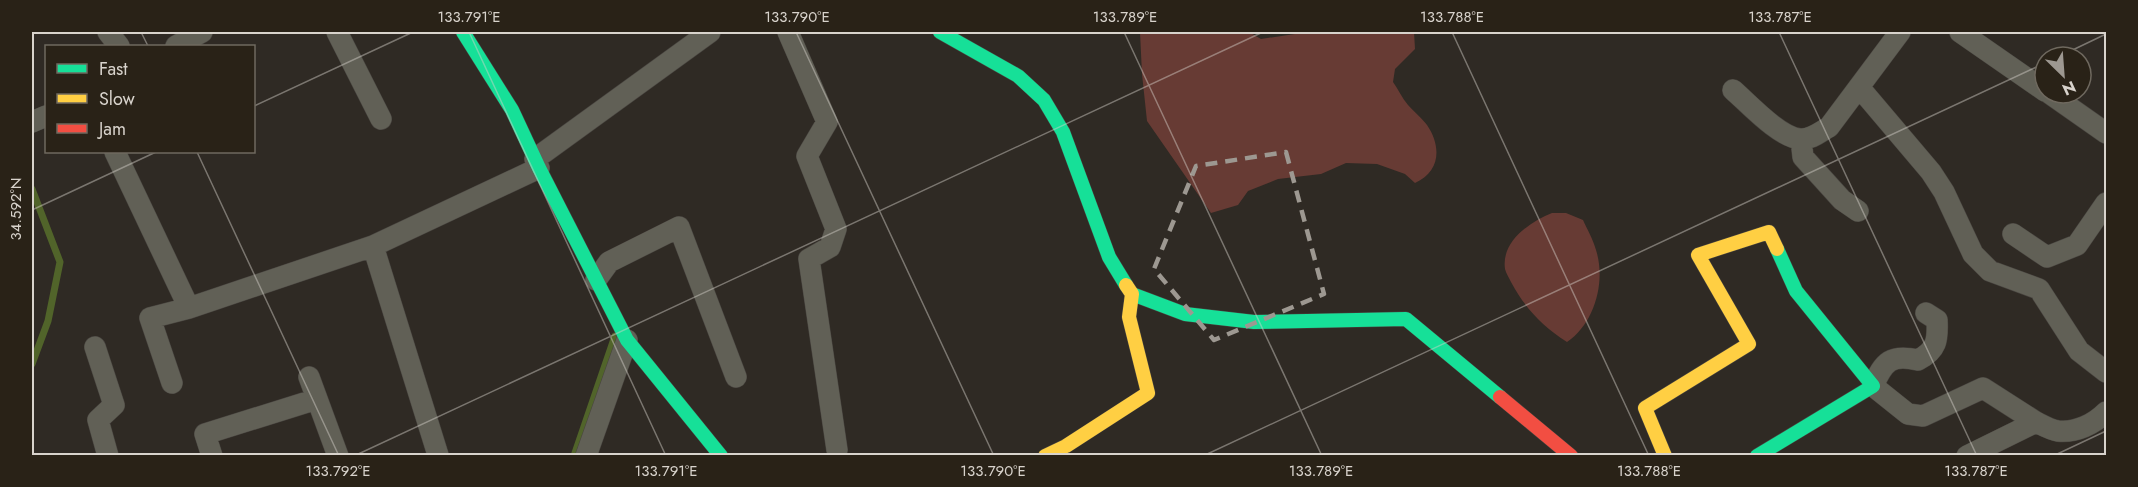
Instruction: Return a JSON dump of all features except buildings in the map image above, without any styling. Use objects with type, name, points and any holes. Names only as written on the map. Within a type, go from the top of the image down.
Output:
[{"type":"street","points":[[108,32],[118,45]]},
{"type":"street","points":[[178,45],[202,32]]},
{"type":"street","points":[[337,32],[381,119]]},
{"type":"street","points":[[463,32],[512,110],[627,340],[721,456]]},
{"type":"street","points":[[172,383],[150,318],[189,308],[373,246],[537,163],[710,32]]},
{"type":"street","points":[[788,32],[827,122],[807,156],[836,229],[830,247],[809,259],[837,450]]},
{"type":"street","points":[[940,32],[1018,76],[1044,100],[1063,132],[1109,257],[1131,294],[1129,317],[1148,393],[1066,446],[1045,456]]},
{"type":"street","points":[[1732,90],[1785,135],[1801,139],[1814,136],[1829,127],[1900,32]]},
{"type":"street","points":[[1960,32],[2033,82]]},
{"type":"street","points":[[1859,87],[1931,172],[1944,192],[1973,254],[1990,271],[2039,289],[2079,351],[2106,372]]},
{"type":"street","points":[[2066,105],[2106,133]]},
{"type":"street","points":[[1801,139],[1803,157],[1842,200],[1858,211]]},
{"type":"street","points":[[115,153],[189,308]]},
{"type":"street","points":[[2013,234],[2047,257],[2077,245],[2106,203]]},
{"type":"street","points":[[596,280],[609,262],[679,227],[736,377]]},
{"type":"street","points":[[1665,456],[1645,408],[1749,344],[1698,255],[1769,232],[1796,291],[1873,386],[1908,414],[1923,416],[1983,388],[2036,422],[2057,431],[2079,429],[2096,422],[2106,412]]},
{"type":"street","points":[[373,246],[438,455]]},
{"type":"street","points":[[1131,294],[1185,314],[1254,322],[1406,319],[1571,456]]},
{"type":"street","points":[[1757,456],[1873,386],[1880,371],[1889,362],[1901,356],[1918,360],[1928,355],[1938,340],[1937,320],[1926,312]]},
{"type":"street","points":[[586,456],[627,340]]},
{"type":"street","points":[[95,347],[114,405],[98,420],[108,456]]},
{"type":"street","points":[[309,377],[338,456]]},
{"type":"street","points":[[212,456],[205,434],[317,399]]},
{"type":"street","points":[[1967,456],[2036,422]]},
{"type":"highlighted area","points":[[1286,152],[1324,294],[1214,340],[1154,269],[1196,166]]},
{"type":"shaded area","points":[[1140,32],[1249,32],[1261,39],[1308,32],[1414,32],[1415,49],[1395,69],[1393,82],[1406,102],[1432,133],[1436,150],[1434,166],[1430,172],[1415,183],[1405,174],[1377,164],[1346,163],[1321,174],[1278,179],[1248,191],[1238,205],[1211,213],[1147,121]]},
{"type":"shaded area","points":[[1552,213],[1566,213],[1583,220],[1599,262],[1599,288],[1591,313],[1577,334],[1567,342],[1550,330],[1528,308],[1505,269],[1505,259],[1512,241],[1526,227]]},
{"type":"waterway","points":[[32,189],[60,262],[48,321],[32,364]]},
{"type":"waterway","points":[[574,456],[615,336]]},
{"type":"traffic: fast","points":[[463,32],[512,110],[627,340],[721,456]]},
{"type":"traffic: fast","points":[[940,32],[1018,76],[1044,100],[1063,132],[1109,257],[1126,285]]},
{"type":"traffic: fast","points":[[1757,456],[1873,386],[1796,291],[1777,249]]},
{"type":"traffic: fast","points":[[1132,294],[1185,314],[1254,322],[1406,319],[1500,397]]},
{"type":"traffic: slow","points":[[1665,456],[1645,408],[1749,344],[1698,255],[1769,232],[1777,249]]},
{"type":"traffic: slow","points":[[1045,456],[1066,446],[1148,393],[1129,317],[1132,294],[1126,285]]},
{"type":"traffic: jam","points":[[1500,397],[1571,456]]}]
